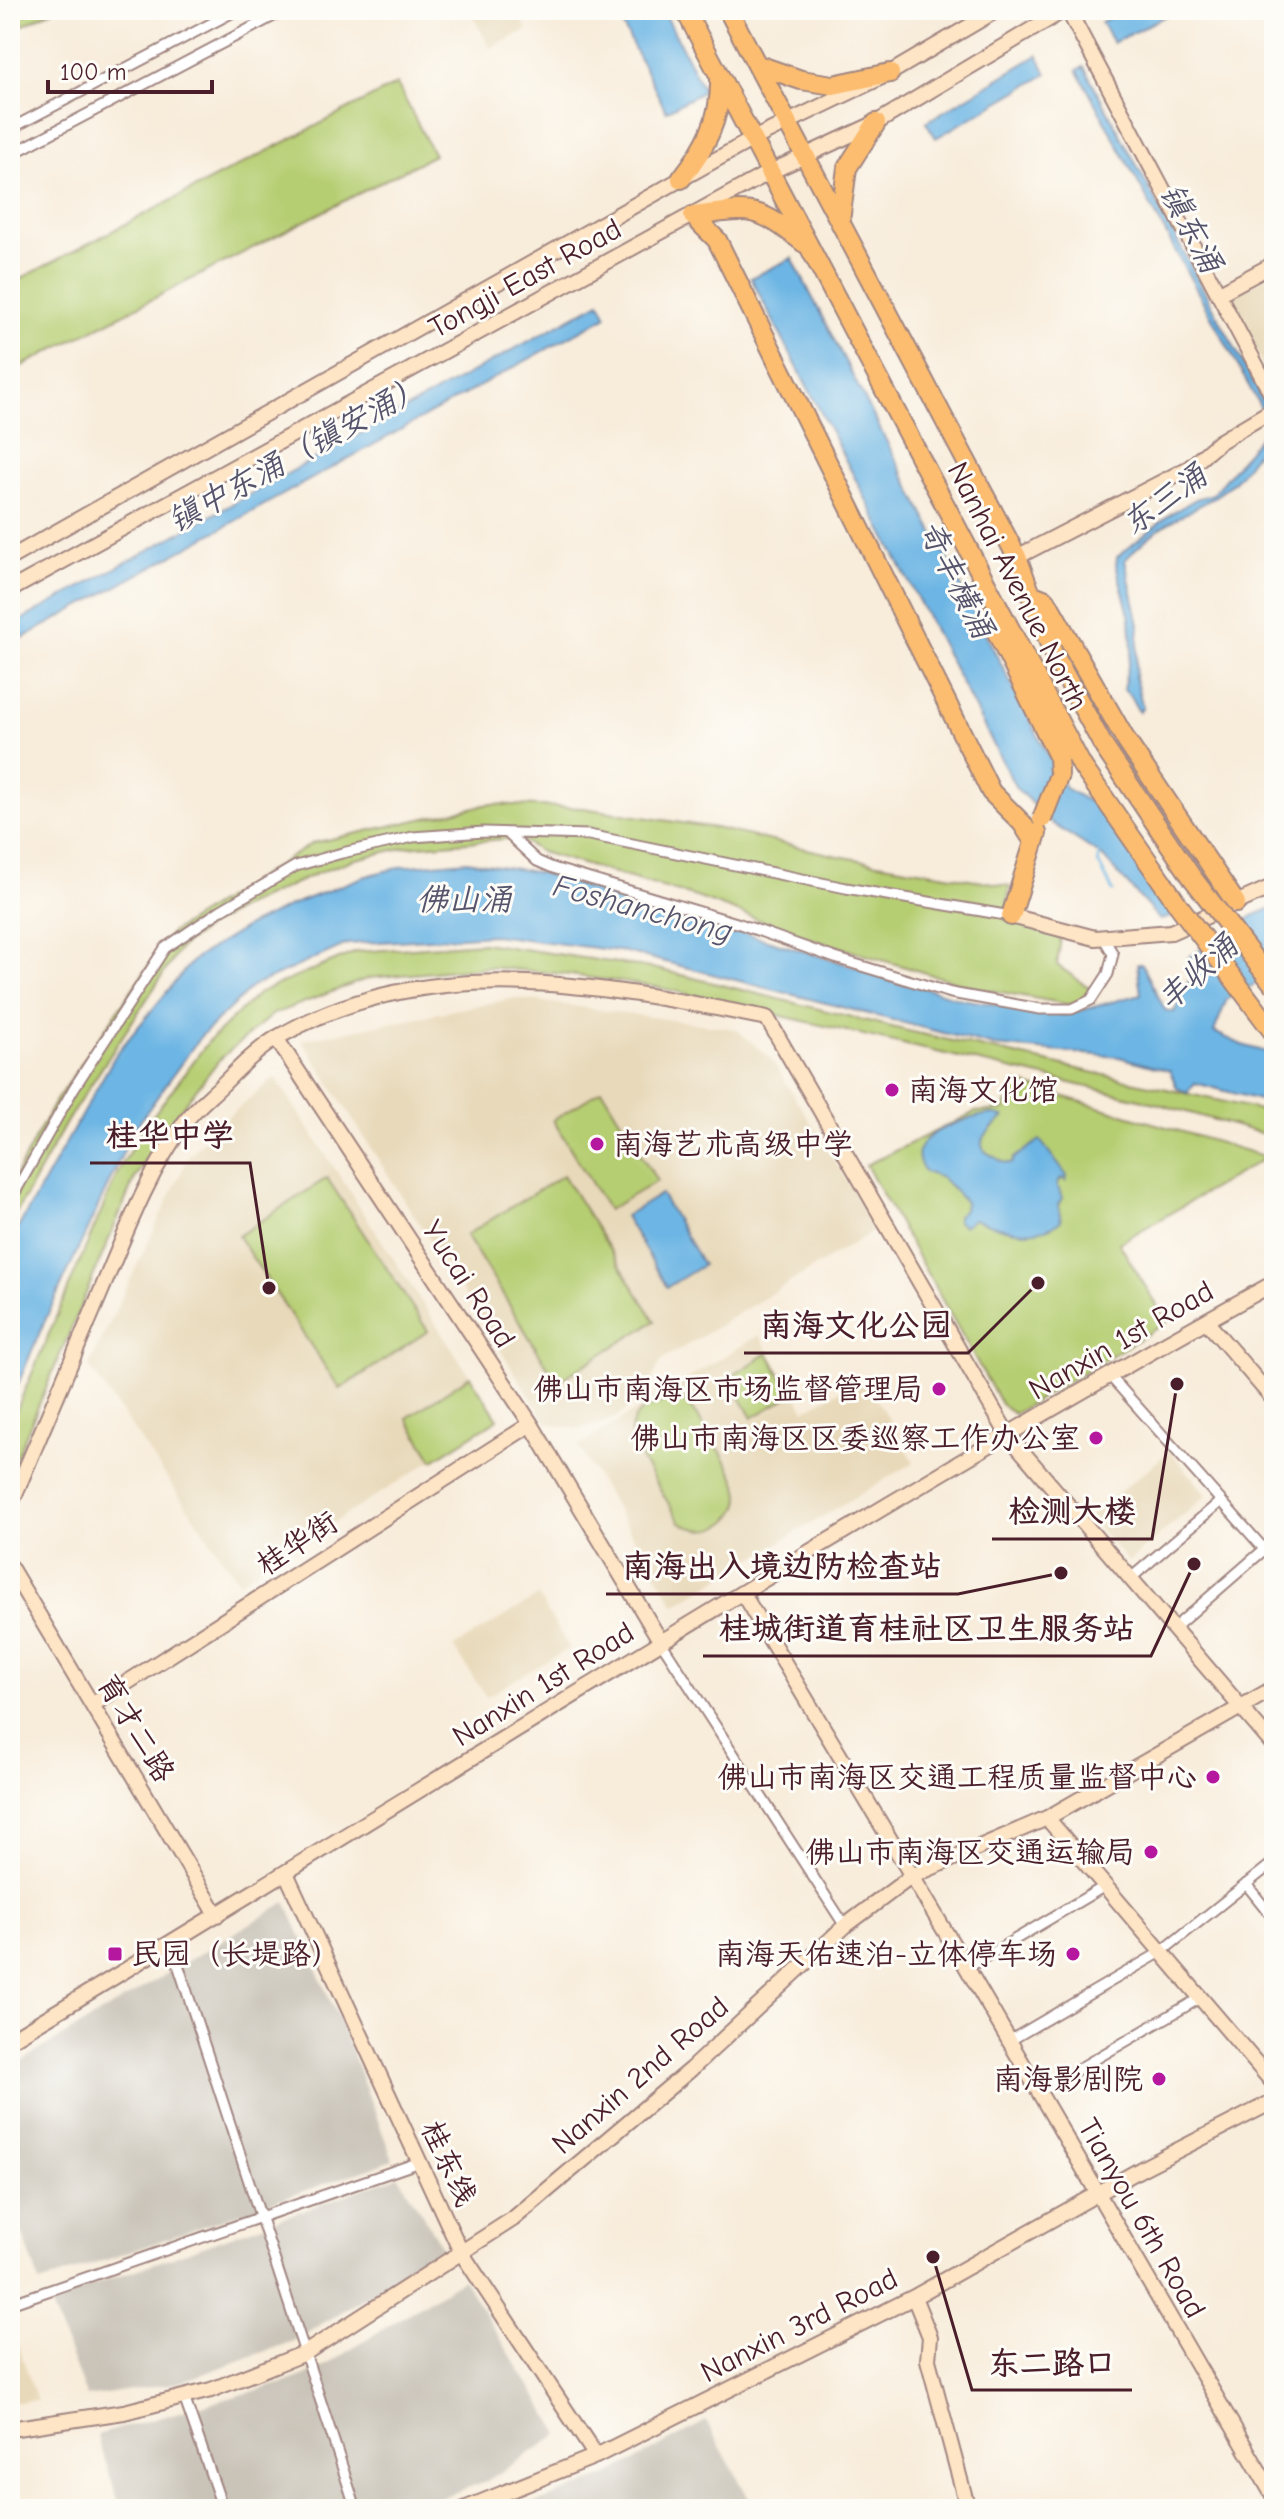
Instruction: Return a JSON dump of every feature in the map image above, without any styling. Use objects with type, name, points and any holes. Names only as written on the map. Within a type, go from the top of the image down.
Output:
[{"type":"highway","name":"Nanhai Avenue North","points":[[685,10],[1082,766],[1179,906],[1274,1033]]},
{"type":"highway","name":"Nanhai Avenue North","points":[[728,10],[1017,557],[1053,653],[1104,747],[1191,876],[1274,985]]},
{"type":"highway","points":[[758,65],[801,80],[833,85],[890,73]]},
{"type":"highway","points":[[681,179],[701,154],[711,135],[721,101],[720,77]]},
{"type":"highway","points":[[840,221],[847,168],[876,123]]},
{"type":"highway","points":[[693,216],[749,210],[773,218],[810,247]]},
{"type":"highway","points":[[693,216],[717,240],[991,792],[1022,823],[1034,842]]},
{"type":"highway","points":[[981,574],[981,600],[1058,756],[1059,775],[1011,916]]},
{"type":"highway","points":[[1031,594],[1046,600],[1127,742],[1236,903]]},
{"type":"street","points":[[10,129],[237,10]]},
{"type":"street","points":[[10,155],[285,10]]},
{"type":"street","name":"Tongji East Road","points":[[10,558],[753,139],[890,73],[997,10]]},
{"type":"street","points":[[1066,10],[1274,399]]},
{"type":"street","name":"Tongji East Road","points":[[10,590],[770,172],[876,123],[1066,10]]},
{"type":"street","points":[[1218,294],[1274,264]]},
{"type":"street","points":[[1017,557],[1189,468],[1219,442],[1274,409]]},
{"type":"street","points":[[10,1201],[74,1088],[165,948],[221,910],[296,866],[342,853],[413,837],[507,833],[589,835],[877,894],[1011,916],[1095,938],[1171,932],[1274,886]]},
{"type":"street","points":[[507,833],[537,861],[589,881],[713,916],[835,958],[951,993],[1040,1009],[1072,1009],[1091,1000],[1108,974],[1113,954],[1103,937]]},
{"type":"street","points":[[10,1506],[148,1183],[186,1120],[238,1069],[276,1038],[336,1008],[391,994],[484,980],[596,986],[767,1018],[1008,1435],[1274,1746]]},
{"type":"street","name":"Yucai Road","points":[[276,1038],[531,1424],[661,1642],[845,1926]]},
{"type":"street","name":"Nanxin 1st Road","points":[[10,2040],[661,1642],[1008,1435],[1274,1283]]},
{"type":"street","points":[[1206,1321],[1274,1400]]},
{"type":"street","points":[[1110,1376],[1264,1549]]},
{"type":"street","name":"桂华街","points":[[92,1705],[531,1424]]},
{"type":"street","points":[[1131,1578],[1221,1501]]},
{"type":"street","points":[[1174,1628],[1274,1541]]},
{"type":"street","name":"育才二路","points":[[10,1567],[217,1915]]},
{"type":"street","name":"Tianyou 6th Road","points":[[743,1594],[967,1968],[1274,2497]]},
{"type":"street","name":"Nanxin 2nd Road","points":[[10,2429],[124,2412],[184,2397],[211,2390],[305,2353],[513,2219],[691,2069],[845,1926],[912,1876],[1047,1818],[1274,1688]]},
{"type":"street","points":[[1047,1818],[1274,2084]]},
{"type":"street","points":[[1009,2041],[1161,1952],[1274,1862]]},
{"type":"street","name":"桂东线","points":[[286,1873],[461,2252],[596,2456]]},
{"type":"street","points":[[1246,1884],[1274,1919]]},
{"type":"street","points":[[967,1968],[1105,1886]]},
{"type":"street","points":[[171,1943],[356,2509]]},
{"type":"street","points":[[1039,2092],[1200,1998]]},
{"type":"street","name":"Nanxin 3rd Road","points":[[464,2509],[596,2456],[914,2297],[1097,2194],[1274,2101]]},
{"type":"street","points":[[10,2304],[420,2162]]},
{"type":"street","points":[[914,2297],[930,2337],[928,2360],[968,2509]]},
{"type":"street","points":[[184,2397],[223,2509]]},
{"type":"shaded area","points":[[470,10],[516,10],[527,30],[490,48]]},
{"type":"shaded area","points":[[1274,273],[1274,362],[1264,367],[1230,297]]},
{"type":"shaded area","name":"南海艺术高级中学","points":[[516,998],[736,1029],[771,1059],[877,1229],[661,1361],[643,1397],[617,1417],[576,1429],[547,1423],[302,1040]]},
{"type":"shaded area","points":[[275,1077],[498,1419],[239,1582],[89,1366],[190,1154]]},
{"type":"shaded area","points":[[759,1335],[805,1410],[864,1378],[914,1462],[675,1605],[578,1446]]},
{"type":"shaded area","points":[[1170,1451],[1207,1495],[1128,1562],[1089,1517]]},
{"type":"shaded area","points":[[538,1596],[569,1648],[486,1697],[454,1647]]},
{"type":"shaded area","points":[[286,1902],[343,2029],[393,2160],[40,2283],[10,2198],[10,2068]]},
{"type":"shaded area","points":[[399,2176],[443,2249],[296,2340],[181,2382],[87,2397],[49,2301]]},
{"type":"shaded area","points":[[463,2279],[560,2434],[487,2481],[408,2509],[121,2509],[97,2435],[287,2382],[318,2370]]},
{"type":"shaded area","points":[[10,2323],[37,2400],[10,2403]]},
{"type":"shaded area","points":[[706,2421],[755,2509],[519,2509],[605,2477]]},
{"type":"green space","points":[[10,10],[53,10],[10,32]]},
{"type":"green space","points":[[397,84],[434,155],[10,372],[10,284]]},
{"type":"green space","points":[[489,804],[583,808],[715,828],[838,856],[1010,886],[1005,919],[1061,937],[1057,965],[1094,991],[1071,1005],[973,987],[818,941],[696,897],[541,852],[518,838],[406,847],[352,860],[318,873],[247,905],[209,926],[181,947],[67,1121],[10,1224],[10,1186],[53,1105],[171,933],[313,843]]},
{"type":"green space","points":[[483,943],[657,969],[908,1031],[1274,1113],[1274,1137],[1148,1101],[657,987],[488,967],[369,978],[273,1014],[219,1060],[157,1140],[134,1180],[10,1473],[10,1425],[118,1172],[140,1133],[208,1042],[260,992],[356,952]]},
{"type":"green space","points":[[1015,1082],[1267,1157],[1119,1243],[1167,1322],[1014,1414],[1001,1404],[866,1165],[975,1112],[1004,1110]]},
{"type":"green space","points":[[602,1090],[657,1181],[608,1210],[553,1120]]},
{"type":"green space","points":[[563,1175],[655,1321],[557,1382],[466,1235]]},
{"type":"green space","points":[[327,1178],[428,1331],[340,1389],[238,1236]]},
{"type":"green space","points":[[768,1353],[792,1395],[752,1418],[729,1378]]},
{"type":"green space","points":[[470,1376],[498,1419],[433,1460],[407,1418]]},
{"type":"green space","points":[[667,1400],[684,1400],[717,1446],[738,1487],[740,1500],[737,1509],[728,1520],[715,1528],[700,1529],[680,1522],[632,1444],[634,1419],[650,1406]]},
{"type":"water","points":[[615,10],[663,10],[704,91],[666,111]]},
{"type":"water","points":[[1124,10],[1177,10],[1113,43],[1101,22]]},
{"type":"water","points":[[1038,55],[1047,74],[936,138],[926,122]]},
{"type":"water","points":[[1084,67],[1267,408],[1262,410],[1077,70]]},
{"type":"water","points":[[792,258],[1065,788],[1097,806],[1124,833],[1188,912],[1160,920],[1102,856],[1053,824],[1016,788],[751,278]]},
{"type":"water","points":[[600,302],[607,316],[10,645],[10,626]]},
{"type":"water","points":[[1270,414],[1274,421],[1274,444],[1257,452],[1223,491],[1161,528],[1125,560],[1139,625],[1135,678],[1143,707],[1139,712],[1123,689],[1132,649],[1130,618],[1116,565],[1117,557],[1169,515],[1196,499],[1213,494],[1267,428],[1266,416]]},
{"type":"water","name":"佛山涌","points":[[467,861],[553,875],[961,999],[1064,1015],[1141,994],[1137,964],[1142,964],[1165,1010],[1174,1012],[1190,979],[1189,957],[1253,916],[1274,907],[1274,974],[1227,999],[1214,1032],[1242,1045],[1274,1054],[1274,1104],[1195,1083],[1187,1093],[1177,1088],[1170,1071],[1119,1057],[994,1046],[626,952],[494,935],[347,944],[253,986],[200,1037],[133,1131],[10,1403],[10,1242],[116,1054],[193,960],[248,926],[363,877],[400,867]]},
{"type":"water","points":[[991,1114],[1004,1117],[984,1137],[982,1147],[986,1152],[1012,1163],[1014,1158],[1040,1140],[1067,1176],[1066,1181],[1062,1178],[1057,1184],[1062,1198],[1058,1205],[1061,1221],[1040,1231],[1029,1232],[973,1219],[964,1226],[957,1221],[965,1202],[942,1178],[925,1172],[919,1160],[919,1150],[924,1141],[945,1128]]},
{"type":"water","points":[[661,1194],[703,1265],[667,1287],[625,1216]]},
{"type":"waterway","name":"奇丰横涌","points":[[1101,850],[1098,862],[1113,891]]},
{"type":"place","name":"南海文化馆","points":[[892,1090]]},
{"type":"place","name":"南海艺术高级中学","points":[[597,1144]]},
{"type":"place","name":"南海文化公园","points":[[1038,1283]]},
{"type":"place","name":"桂华中学","points":[[269,1288]]},
{"type":"place","name":"检测大楼","points":[[1177,1384]]},
{"type":"place","name":"佛山市南海区市场监督管理局","points":[[939,1389]]},
{"type":"place","name":"佛山市南海区区委巡察工作办公室","points":[[1096,1438]]},
{"type":"place","name":"桂城街道育桂社区卫生服务站","points":[[1194,1564]]},
{"type":"place","name":"南海出入境边防检查站","points":[[1061,1573]]},
{"type":"place","name":"佛山市南海区交通工程质量监督中心","points":[[1213,1777]]},
{"type":"place","name":"佛山市南海区交通运输局","points":[[1151,1852]]},
{"type":"place","name":"民园（长堤路）","points":[[115,1954]]},
{"type":"place","name":"南海天佑速泊-立体停车场","points":[[1073,1954]]},
{"type":"place","name":"南海影剧院","points":[[1159,2079]]},
{"type":"place","name":"东二路口","points":[[933,2257]]},
{"type":"water label","name":"镇东涌","points":[[1192,228]]},
{"type":"water label","name":"镇中东涌（镇安涌）","points":[[296,453]]},
{"type":"water label","name":"东三涌","points":[[1164,499]]},
{"type":"water label","name":"Foshanchong","points":[[643,908]]},
{"type":"water label","name":"丰收涌","points":[[1197,972]]}]
